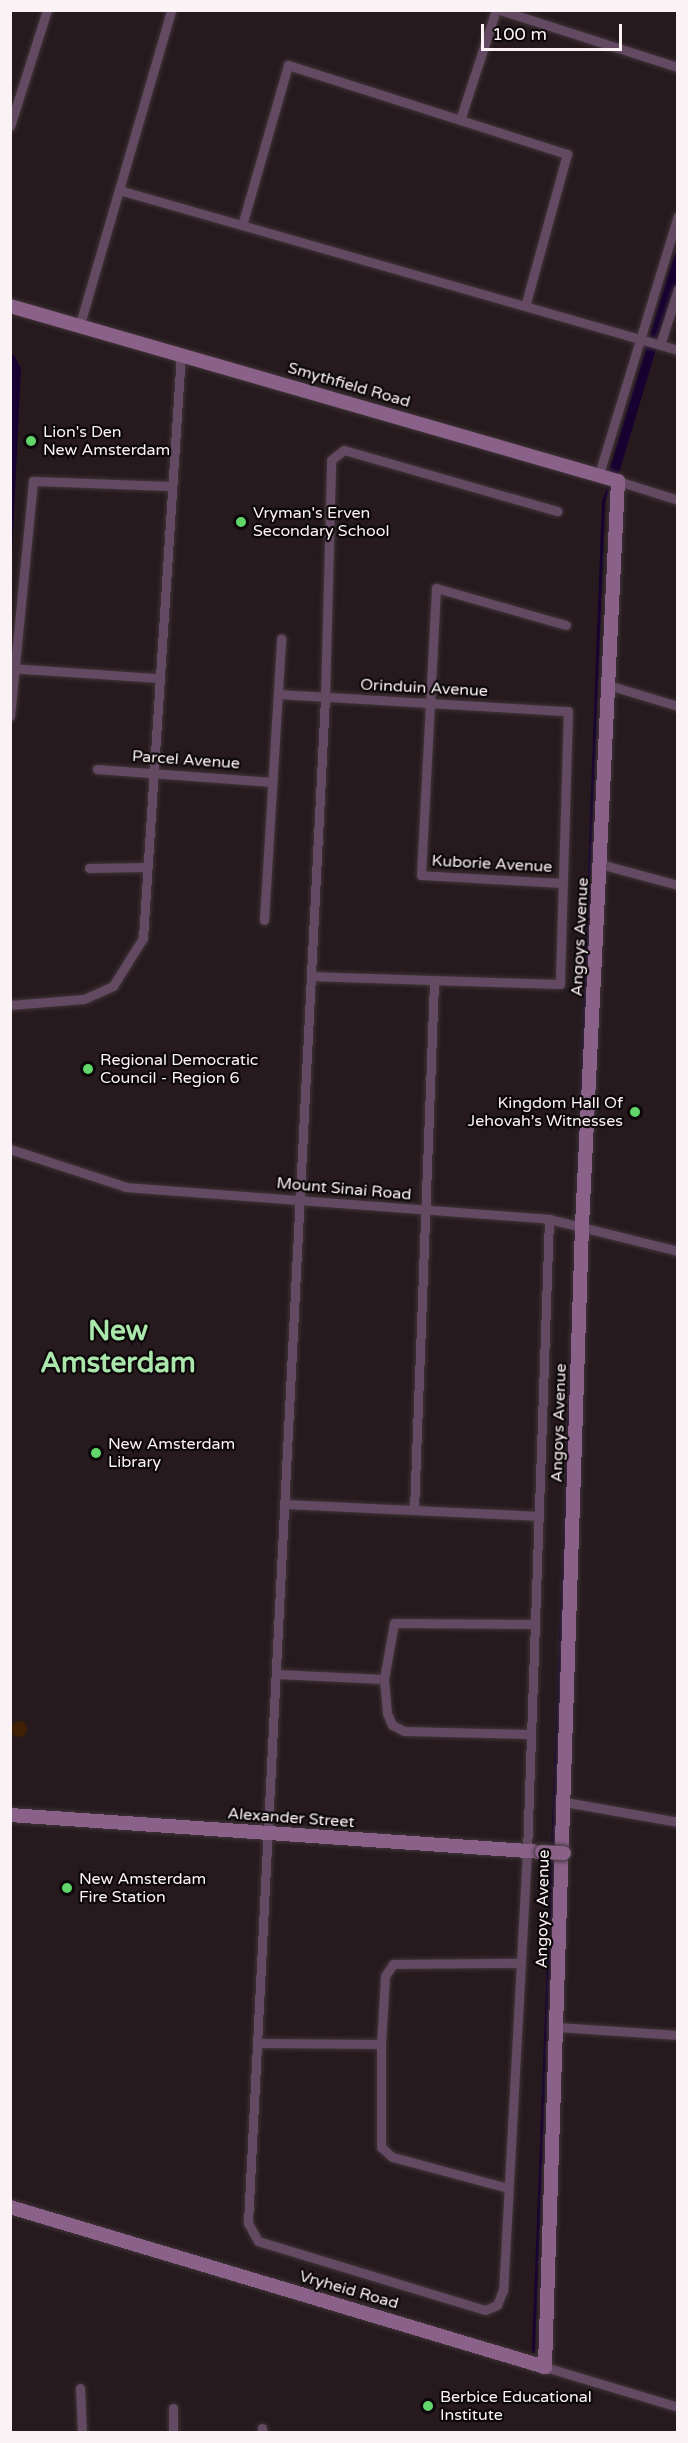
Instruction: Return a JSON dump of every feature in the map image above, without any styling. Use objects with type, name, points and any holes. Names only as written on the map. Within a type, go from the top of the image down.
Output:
[{"type":"street","points":[[10,126],[47,10]]},
{"type":"street","points":[[80,324],[171,10]]},
{"type":"street","points":[[460,120],[498,10],[678,67]]},
{"type":"street","points":[[243,222],[288,65],[567,154],[526,303]]},
{"type":"street","points":[[119,190],[243,222],[526,303],[678,350]]},
{"type":"street","points":[[599,474],[678,216]]},
{"type":"street","points":[[660,345],[678,289]]},
{"type":"street","name":"Smythfield Road","points":[[10,306],[80,324],[599,474],[678,500]]},
{"type":"street","points":[[10,1005],[84,999],[113,986],[143,938],[147,867],[158,774],[158,678],[181,353]]},
{"type":"street","points":[[549,1219],[536,1516],[527,1851],[503,2290],[497,2305],[484,2310],[258,2241],[248,2223],[261,2043],[276,1674],[325,697],[331,460],[336,453],[344,450],[557,511]]},
{"type":"street","name":"Angoys Avenue","points":[[545,2367],[565,1802],[579,1225],[600,864],[618,481]]},
{"type":"street","points":[[10,716],[12,668],[33,482],[171,486]]},
{"type":"street","points":[[428,704],[436,588],[566,625]]},
{"type":"street","points":[[264,920],[281,639]]},
{"type":"street","points":[[12,668],[158,678]]},
{"type":"street","points":[[608,685],[678,706]]},
{"type":"street","name":"Orinduin Avenue","points":[[278,694],[568,711],[562,883]]},
{"type":"street","name":"Kuborie Avenue","points":[[428,704],[421,875],[562,883]]},
{"type":"street","name":"Parcel Avenue","points":[[97,769],[273,782]]},
{"type":"street","points":[[600,864],[678,885]]},
{"type":"street","points":[[89,868],[147,867]]},
{"type":"street","points":[[311,976],[560,984],[562,883]]},
{"type":"street","points":[[414,1510],[434,981]]},
{"type":"street","name":"Mount Sinai Road","points":[[10,1149],[126,1188],[549,1219],[678,1251]]},
{"type":"street","points":[[285,1504],[536,1516]]},
{"type":"street","points":[[529,1734],[404,1731],[390,1719],[384,1679],[394,1623],[533,1624]]},
{"type":"street","points":[[276,1674],[384,1679]]},
{"type":"street","points":[[565,1802],[678,1822]]},
{"type":"street","name":"Alexander Street","points":[[10,1815],[562,1854]]},
{"type":"street","points":[[508,2188],[392,2157],[381,2147],[381,2044],[386,1976],[393,1964],[520,1963]]},
{"type":"street","points":[[557,2026],[678,2035]]},
{"type":"street","points":[[261,2043],[381,2044]]},
{"type":"street","name":"Vryheid Road","points":[[10,2207],[678,2407]]},
{"type":"street","points":[[81,2388],[82,2433]]},
{"type":"street","points":[[173,2408],[173,2433]]},
{"type":"shaded area","points":[[14,355],[21,368],[11,574],[10,356]]},
{"type":"shaded area","points":[[19,1721],[25,1723],[27,1729],[25,1735],[19,1737],[13,1735],[11,1729],[13,1723]]},
{"type":"waterway","points":[[614,472],[678,258]]},
{"type":"waterway","points":[[552,1848],[603,501],[610,483]]},
{"type":"waterway","points":[[533,2351],[552,1855]]},
{"type":"place","name":"Lion's Den New Amsterdam","points":[[31,441]]},
{"type":"place","name":"Vryman's Erven Secondary School","points":[[241,522]]},
{"type":"place","name":"Regional Democratic Council - Region 6","points":[[88,1069]]},
{"type":"place","name":"Kingdom Hall Of Jehovah’s Witnesses","points":[[635,1112]]},
{"type":"place","name":"New Amsterdam Library","points":[[96,1453]]},
{"type":"place","name":"New Amsterdam Fire Station","points":[[67,1888]]},
{"type":"place","name":"Berbice Educational Institute","points":[[428,2406]]},
{"type":"district","name":"New Amsterdam","points":[[118,1347]]}]
